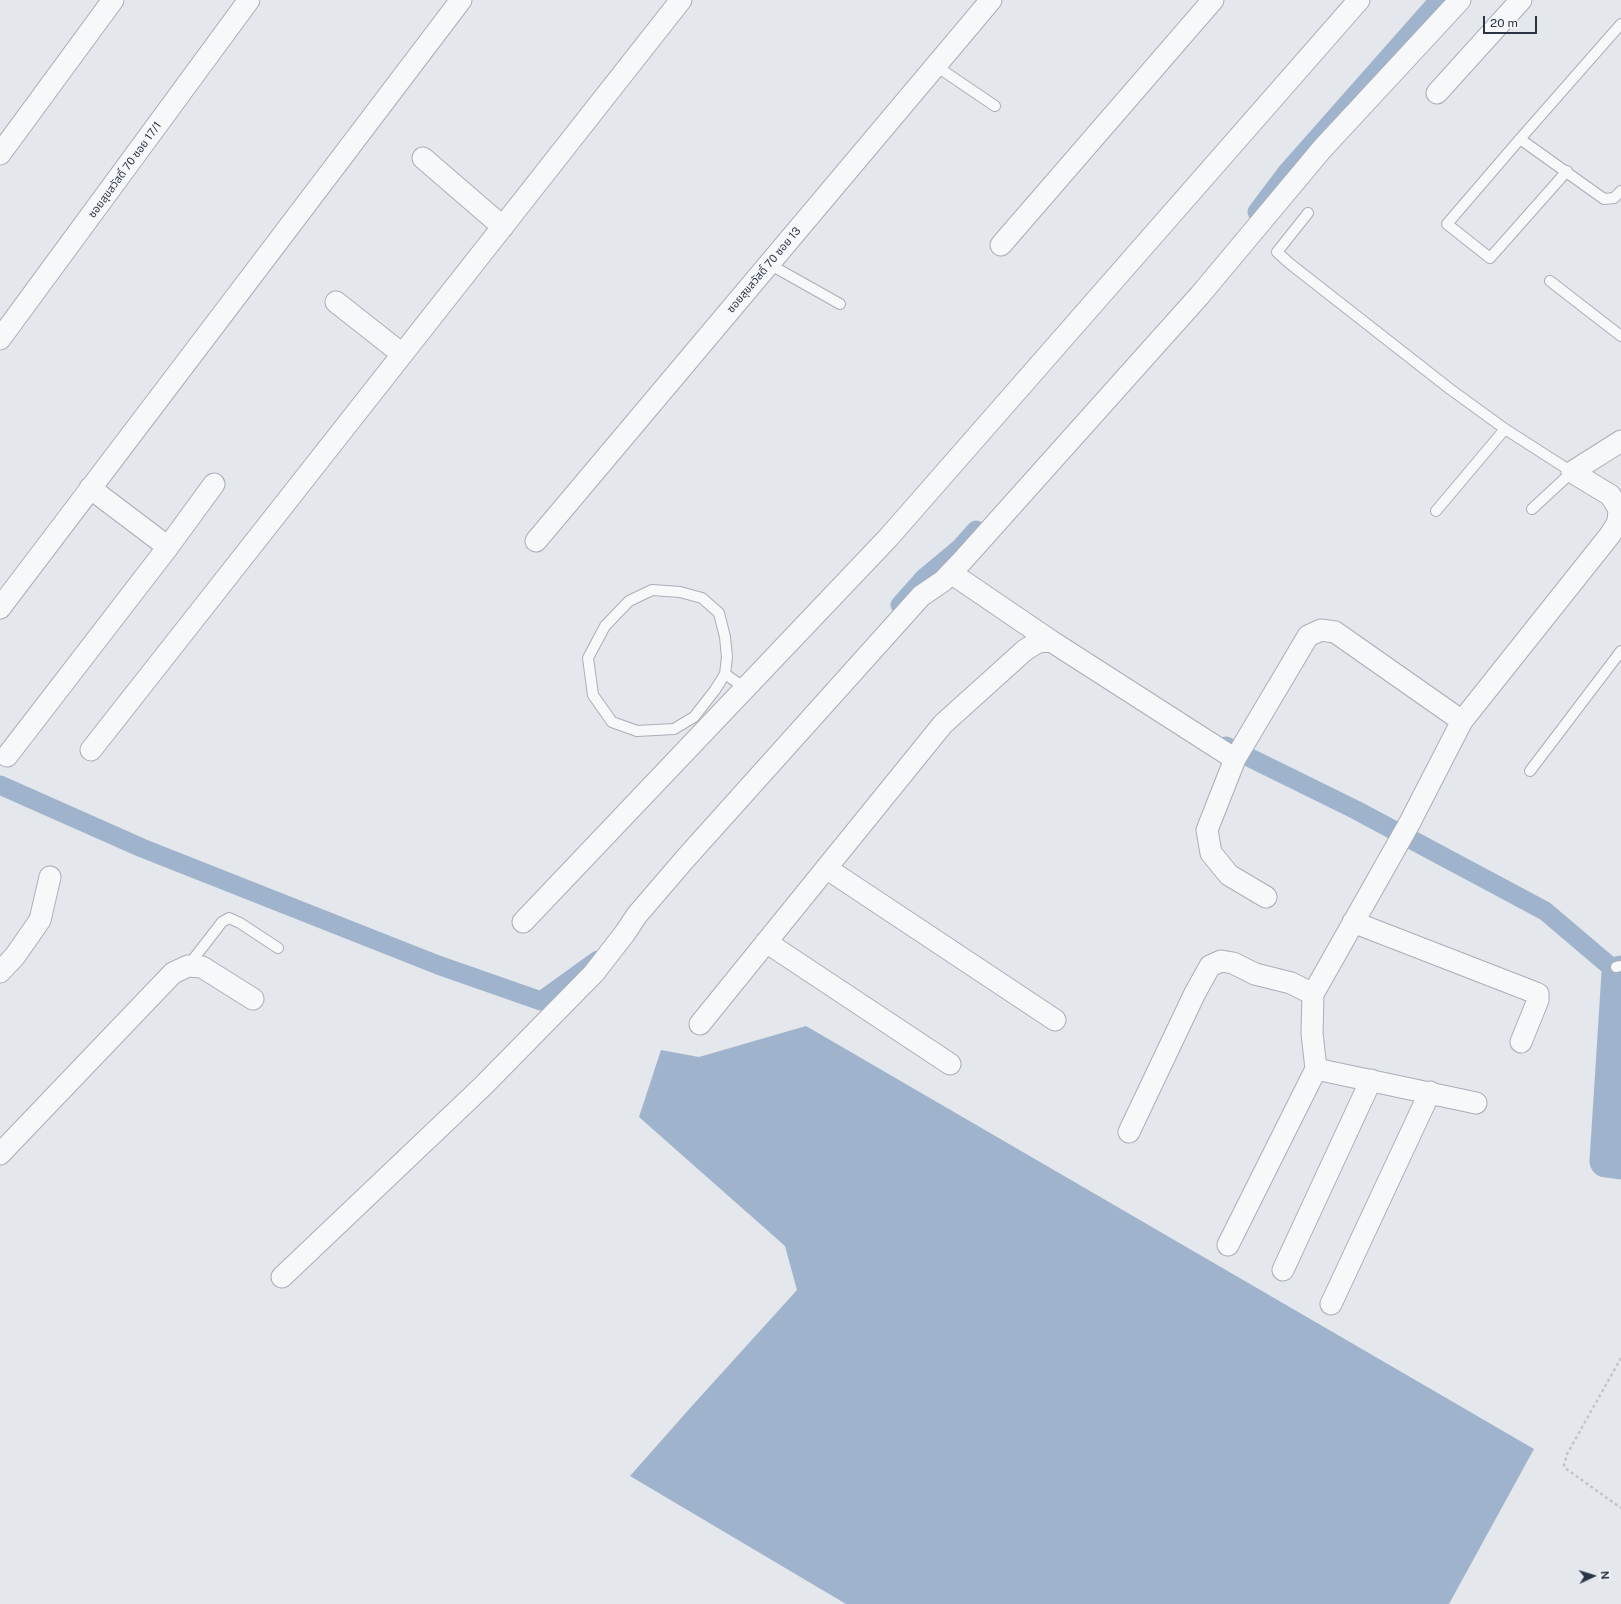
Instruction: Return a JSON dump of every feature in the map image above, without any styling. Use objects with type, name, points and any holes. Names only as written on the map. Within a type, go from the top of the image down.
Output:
[{"type":"street","points":[[0,154],[113,0]]},
{"type":"street","name":"ซอยสุขสวัสดิ์ 70 ซอย 17/1","points":[[0,339],[249,0]]},
{"type":"street","points":[[0,608],[461,0]]},
{"type":"street","points":[[91,750],[681,0]]},
{"type":"street","name":"ซอยสุขสวัสดิ์ 70 ซอย 13","points":[[536,541],[991,0]]},
{"type":"street","points":[[1001,245],[1213,0]]},
{"type":"street","points":[[523,922],[888,538],[1359,0]]},
{"type":"street","points":[[282,1277],[483,1086],[594,973],[637,915],[685,859],[921,596],[943,581],[951,573],[1200,295],[1322,149],[1460,0]]},
{"type":"street","points":[[1437,93],[1522,0]]},
{"type":"street","points":[[424,158],[503,227]]},
{"type":"street","points":[[336,302],[402,354]]},
{"type":"street","points":[[1228,1245],[1316,1069],[1312,1033],[1313,994],[1409,824],[1462,720],[1619,522],[1619,509],[1610,495],[1572,472],[1621,441]]},
{"type":"street","points":[[7,756],[168,547],[214,484]]},
{"type":"street","points":[[90,488],[168,547]]},
{"type":"street","points":[[951,573],[1051,641],[1235,759]]},
{"type":"street","points":[[1266,897],[1229,875],[1211,853],[1207,830],[1235,759],[1308,636],[1321,630],[1335,632],[1462,720]]},
{"type":"street","points":[[700,1024],[943,724],[1024,650],[1038,642],[1051,641]]},
{"type":"street","points":[[826,868],[1056,1020]]},
{"type":"street","points":[[0,972],[15,956],[40,920],[50,877]]},
{"type":"street","points":[[1353,922],[1538,994],[1538,1000],[1520,1042]]},
{"type":"street","points":[[766,942],[950,1064]]},
{"type":"street","points":[[1128,1132],[1210,966],[1221,961],[1233,963],[1255,974],[1291,983],[1313,994]]},
{"type":"street","points":[[0,1154],[173,973],[188,966],[202,967],[253,999]]},
{"type":"street","points":[[1316,1069],[1476,1103]]},
{"type":"street","points":[[1283,1270],[1371,1080]]},
{"type":"street","points":[[1331,1304],[1430,1092]]},
{"type":"lane","points":[[1567,171],[1490,258],[1447,224],[1621,24]]},
{"type":"lane","points":[[936,66],[995,106]]},
{"type":"lane","points":[[1520,139],[1567,171],[1604,199],[1614,198],[1621,191]]},
{"type":"lane","points":[[1308,213],[1277,252],[1289,264],[1450,389],[1505,429],[1572,472],[1532,509]]},
{"type":"lane","points":[[769,264],[840,304]]},
{"type":"lane","points":[[1550,281],[1621,336]]},
{"type":"lane","points":[[1436,511],[1505,429]]},
{"type":"lane","points":[[652,590],[680,592],[702,598],[719,614],[726,637],[727,657],[725,674],[715,690],[694,717],[674,729],[637,731],[612,722],[593,695],[588,658],[605,626],[629,601],[652,590]]},
{"type":"lane","points":[[1530,771],[1621,651]]},
{"type":"lane","points":[[725,674],[745,688]]},
{"type":"lane","points":[[188,966],[222,922],[229,918],[240,923],[278,948]]},
{"type":"path","points":[[1621,1358],[1567,1454],[1564,1465],[1565,1468],[1621,1508]]},
{"type":"water","points":[[806,1026],[1534,1449],[1449,1604],[846,1604],[630,1476],[797,1290],[785,1246],[639,1117],[661,1050],[699,1057]]},
{"type":"waterway","points":[[1257,212],[1287,172],[1439,0]]},
{"type":"waterway","points":[[900,605],[924,578],[960,548],[976,530]]},
{"type":"waterway","points":[[1226,746],[1356,810],[1545,911],[1618,973]]},
{"type":"waterway","points":[[0,785],[142,848],[438,965],[541,1001],[598,960]]},
{"type":"waterway","points":[[1621,972],[1618,973],[1606,1161],[1621,1163]]}]
